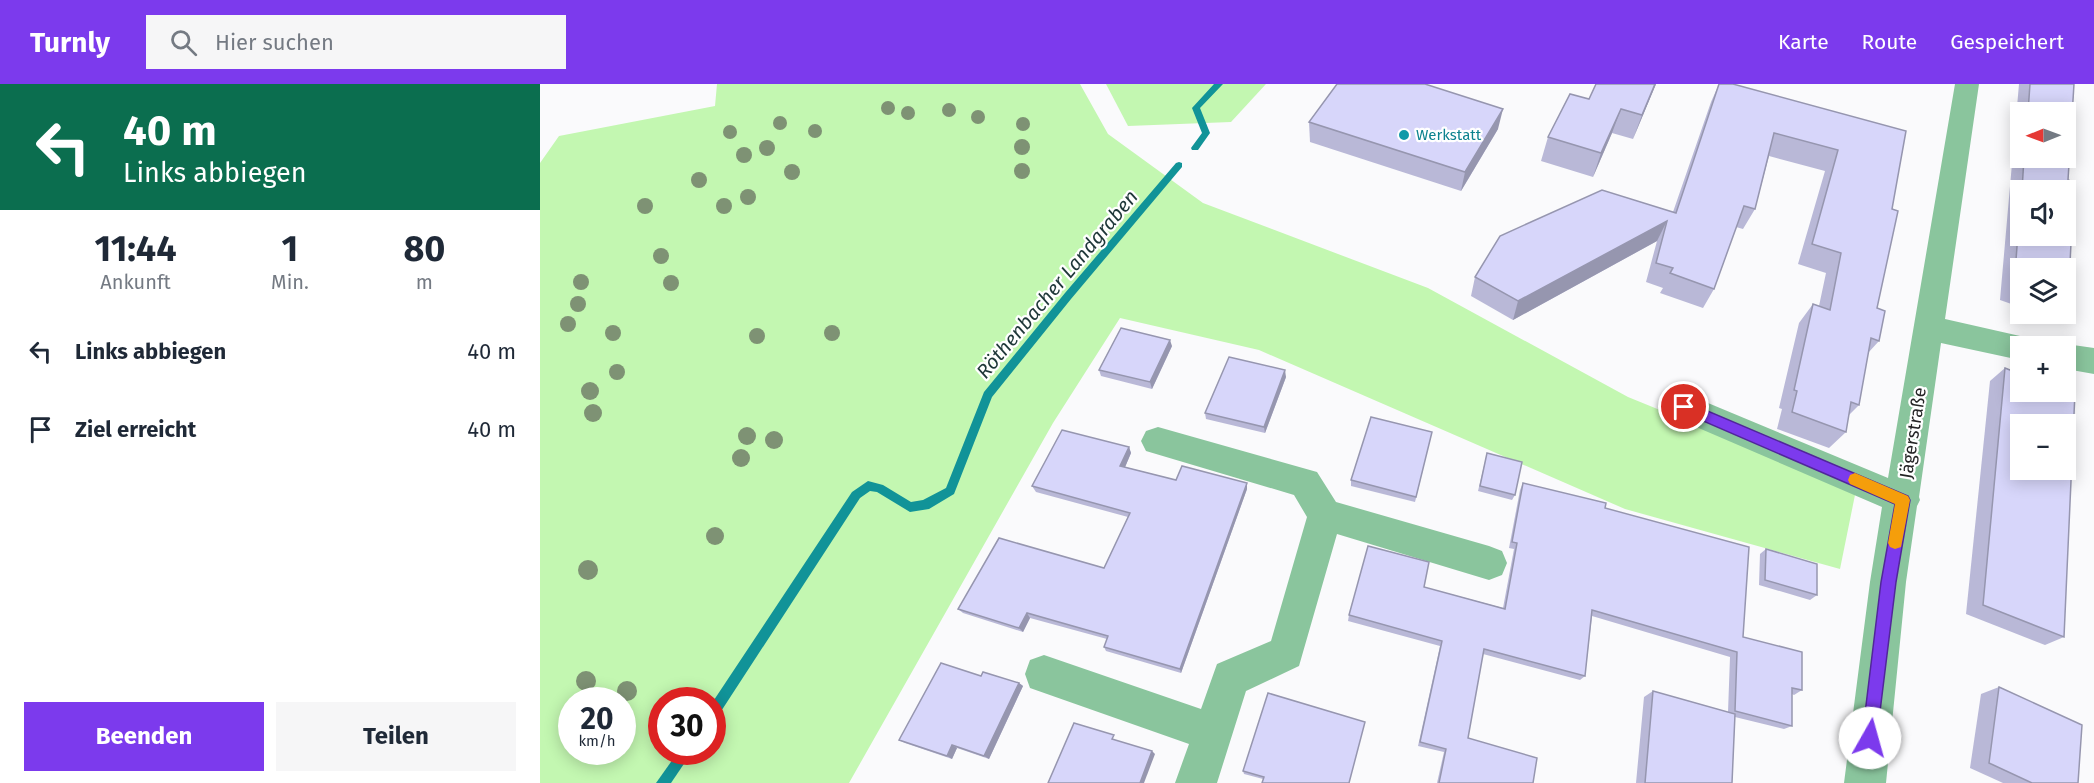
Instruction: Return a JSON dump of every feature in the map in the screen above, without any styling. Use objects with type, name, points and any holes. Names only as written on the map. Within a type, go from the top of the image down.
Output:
[{"type":"street","name":"Jägerstraße","points":[[1865,783],[1888,582],[1903,500],[1967,84]]},
{"type":"street","points":[[1929,328],[2010,346]]},
{"type":"street","points":[[2076,358],[2094,361]]},
{"type":"street","points":[[1684,407],[1903,500]]},
{"type":"street","points":[[1158,441],[1305,483],[1325,515],[1489,563]]},
{"type":"street","points":[[1196,783],[1211,732],[1231,678],[1286,653],[1325,515]]},
{"type":"street","points":[[1044,674],[1211,732]]},
{"type":"green space","points":[[717,84],[1080,84],[1108,134],[1203,203],[1428,288],[1628,397],[1856,490],[1840,569],[1625,509],[1259,350],[1120,318],[1053,423],[849,783],[540,783],[540,163],[559,136],[715,106]]},
{"type":"green space","points":[[1106,84],[1266,84],[1231,122],[1128,126]]},
{"type":"building","name":"Werkstatt","points":[[1337,84],[1425,84],[1503,109],[1465,172],[1309,122]]},
{"type":"building","points":[[1596,84],[1655,84],[1642,115],[1621,109],[1601,153],[1548,137],[1570,94],[1589,99]]},
{"type":"building","points":[[1719,84],[1733,84],[1906,131],[1892,209],[1898,211],[1877,308],[1885,311],[1879,341],[1871,338],[1859,405],[1851,402],[1846,432],[1792,412],[1797,391],[1794,390],[1813,304],[1830,310],[1841,253],[1812,244],[1838,150],[1774,133],[1755,209],[1744,206],[1714,289],[1670,273],[1673,268],[1656,263],[1667,221],[1518,301],[1475,277],[1500,236],[1602,190],[1676,213]]},
{"type":"building","points":[[2030,84],[2074,84],[2073,102],[2029,102]]},
{"type":"building","points":[[2023,168],[2069,168],[2068,180],[2023,180]]},
{"type":"building","points":[[2017,246],[2071,246],[2070,258],[2016,258]]},
{"type":"building","points":[[1121,328],[1170,340],[1150,382],[1099,370]]},
{"type":"building","points":[[1229,357],[1285,370],[1264,427],[1205,413]]},
{"type":"building","points":[[2005,368],[2010,370],[2010,402],[2075,402],[2074,414],[2010,414],[2010,480],[2071,480],[2064,637],[1983,605]]},
{"type":"building","points":[[1371,417],[1432,432],[1416,497],[1351,480]]},
{"type":"building","points":[[1062,430],[1129,447],[1120,466],[1176,480],[1182,466],[1247,483],[1180,669],[1104,647],[1108,636],[1027,613],[1019,628],[958,609],[999,538],[1104,568],[1130,513],[1032,486]]},
{"type":"building","points":[[1487,453],[1522,462],[1515,495],[1480,486]]},
{"type":"building","points":[[1523,483],[1606,503],[1605,508],[1749,547],[1743,637],[1802,652],[1802,690],[1792,688],[1792,726],[1735,711],[1737,652],[1592,610],[1585,676],[1484,649],[1468,738],[1537,758],[1533,783],[1439,783],[1446,749],[1420,742],[1442,641],[1349,615],[1368,546],[1429,562],[1424,587],[1505,609],[1517,543],[1512,542]]},
{"type":"building","points":[[1766,549],[1817,564],[1817,595],[1765,580]]},
{"type":"building","points":[[941,663],[981,676],[983,672],[1019,683],[984,756],[952,745],[947,756],[899,740]]},
{"type":"building","points":[[1999,687],[2082,725],[2078,783],[2032,783],[1989,763]]},
{"type":"building","points":[[1653,691],[1735,714],[1732,783],[1645,783]]},
{"type":"building","points":[[1268,693],[1365,722],[1349,783],[1262,783],[1264,777],[1243,771]]},
{"type":"building","points":[[1074,723],[1114,735],[1112,739],[1152,751],[1140,783],[1048,783]]},
{"type":"waterway","name":"Röthenbacher Landgraben","points":[[1195,148],[1206,133],[1196,108],[1219,84]]},
{"type":"waterway","name":"Röthenbacher Landgraben","points":[[726,694],[856,495],[868,486],[879,488],[910,507],[925,505],[950,491],[988,395],[1179,165]]},
{"type":"waterway","name":"Röthenbacher Landgraben","points":[[663,783],[676,765]]},
{"type":"slow traffic","points":[[1855,480],[1903,500],[1895,543]]},
{"type":"place","name":"Werkstatt","points":[[1404,135]]},
{"type":"route","points":[[1684,407],[1903,500],[1888,582],[1870,738]]}]
